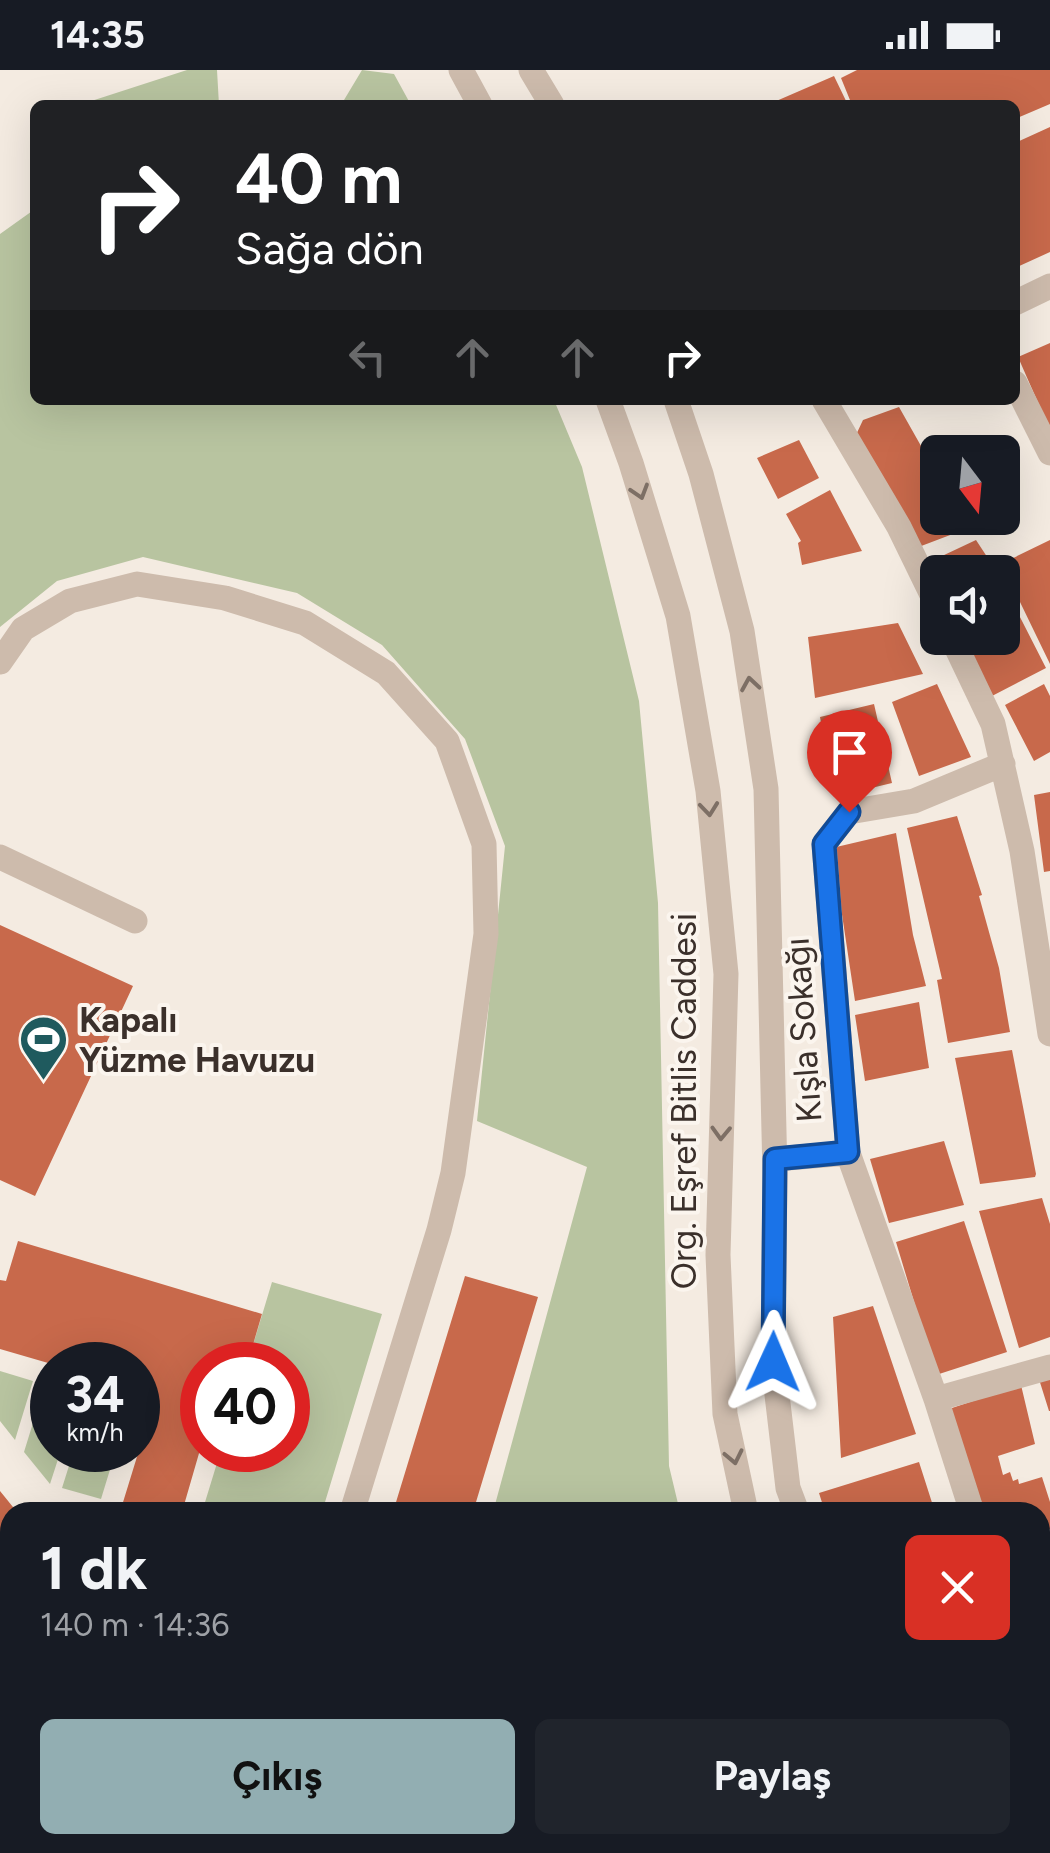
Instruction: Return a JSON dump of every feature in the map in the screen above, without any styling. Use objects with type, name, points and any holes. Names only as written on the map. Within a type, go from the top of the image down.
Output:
[{"type":"street","points":[[461,70],[477,100]]},
{"type":"street","points":[[531,70],[549,100]]},
{"type":"street","points":[[1020,301],[1050,286]]},
{"type":"street","points":[[1020,393],[1050,453]]},
{"type":"street","name":"Org. Eşref Bitlis Caddesi","points":[[610,405],[678,616],[708,791],[726,974],[718,1255],[724,1414],[744,1502]]},
{"type":"street","points":[[678,405],[701,474],[742,631],[766,789],[775,1159],[773,1362],[788,1488],[793,1502]]},
{"type":"street","points":[[828,405],[920,570]]},
{"type":"street","points":[[0,662],[23,629],[70,600],[137,584],[225,598],[305,622],[386,672],[448,741],[484,844],[486,934],[453,1173],[355,1502]]},
{"type":"street","points":[[960,655],[994,724],[1022,851],[1050,1034]]},
{"type":"street","name":"Kışla Sokağı","points":[[969,1502],[848,1152],[824,844],[849,812],[914,802],[1002,764]]},
{"type":"street","points":[[0,857],[135,921]]},
{"type":"street","points":[[775,1159],[848,1152]]},
{"type":"street","points":[[936,1399],[1050,1368]]},
{"type":"green space","points":[[187,70],[217,70],[219,100],[94,100]]},
{"type":"green space","points":[[362,70],[394,74],[408,100],[344,100]]},
{"type":"green space","points":[[30,213],[30,405],[556,405],[582,467],[639,701],[658,903],[669,1466],[678,1502],[496,1502],[587,1167],[477,1121],[505,846],[465,739],[382,645],[297,593],[143,557],[57,581],[0,627],[0,234]]},
{"type":"green space","points":[[272,1282],[382,1314],[325,1502],[205,1502],[214,1472],[310,1472],[310,1342],[254,1342]]},
{"type":"green space","points":[[0,1371],[30,1380],[15,1440],[0,1421]]},
{"type":"green space","points":[[30,1433],[30,1459],[24,1452]]},
{"type":"green space","points":[[40,1472],[54,1472],[50,1484]]},
{"type":"green space","points":[[67,1472],[109,1472],[101,1499],[62,1488]]},
{"type":"building","points":[[857,70],[1050,70],[1050,104],[1020,117],[1020,100],[850,100],[841,78]]},
{"type":"building","points":[[834,76],[846,100],[779,100]]},
{"type":"building","points":[[1050,127],[1050,252],[1020,266],[1020,141]]},
{"type":"building","points":[[1050,343],[1050,430],[1020,362],[1020,356]]},
{"type":"building","points":[[899,407],[920,444],[920,535],[950,535],[916,548],[855,437],[863,420]]},
{"type":"building","points":[[799,440],[819,478],[778,499],[757,458]]},
{"type":"building","points":[[830,490],[862,551],[802,565],[798,543],[801,541],[786,514]]},
{"type":"building","points":[[976,540],[986,555],[944,555]]},
{"type":"building","points":[[1050,540],[1050,664],[1020,602],[1019,555]]},
{"type":"building","points":[[1020,617],[1046,668],[992,696],[971,655],[1020,655]]},
{"type":"building","points":[[898,623],[923,674],[815,698],[808,637]]},
{"type":"building","points":[[937,684],[971,757],[919,776],[892,702]]},
{"type":"building","points":[[1044,684],[1050,696],[1050,752],[1034,761],[1005,705]]},
{"type":"building","points":[[874,704],[892,783],[834,797],[820,717]]},
{"type":"building","points":[[1050,792],[1050,871],[1044,872],[1034,795]]},
{"type":"building","points":[[957,816],[982,895],[979,896],[999,968],[1010,1032],[948,1043],[937,980],[942,979],[907,828]]},
{"type":"building","points":[[896,833],[926,986],[855,1001],[832,848]]},
{"type":"building","name":"Kapalı Yüzme Havuzu","points":[[0,925],[133,986],[35,1196],[0,1180]]},
{"type":"building","points":[[919,1002],[929,1068],[865,1081],[855,1015]]},
{"type":"building","points":[[1012,1050],[1036,1174],[980,1184],[955,1058]]},
{"type":"building","points":[[944,1141],[964,1205],[889,1223],[870,1159]]},
{"type":"building","points":[[1042,1198],[1050,1224],[1050,1337],[1019,1348],[979,1211]]},
{"type":"building","points":[[964,1221],[1007,1352],[936,1375],[896,1242]]},
{"type":"building","points":[[18,1241],[262,1314],[254,1342],[180,1342],[180,1472],[194,1472],[185,1502],[123,1502],[132,1472],[160,1472],[160,1342],[30,1342],[30,1358],[0,1349],[0,1280],[6,1281]]},
{"type":"building","points":[[465,1276],[538,1297],[476,1502],[396,1502]]},
{"type":"building","points":[[873,1306],[916,1434],[841,1458],[833,1317]]},
{"type":"building","points":[[1050,1373],[1050,1411],[1049,1411],[1038,1376]]},
{"type":"building","points":[[1021,1385],[1035,1444],[998,1456],[1003,1475],[1010,1472],[1019,1484],[1042,1477],[1050,1502],[979,1502],[949,1409]]},
{"type":"building","points":[[919,1462],[932,1502],[822,1502],[819,1493]]},
{"type":"place","name":"Kapalı Yüzme Havuzu","points":[[44,1082]]},
{"type":"route","points":[[773,1362],[775,1159],[848,1152],[824,844],[849,812]]}]
